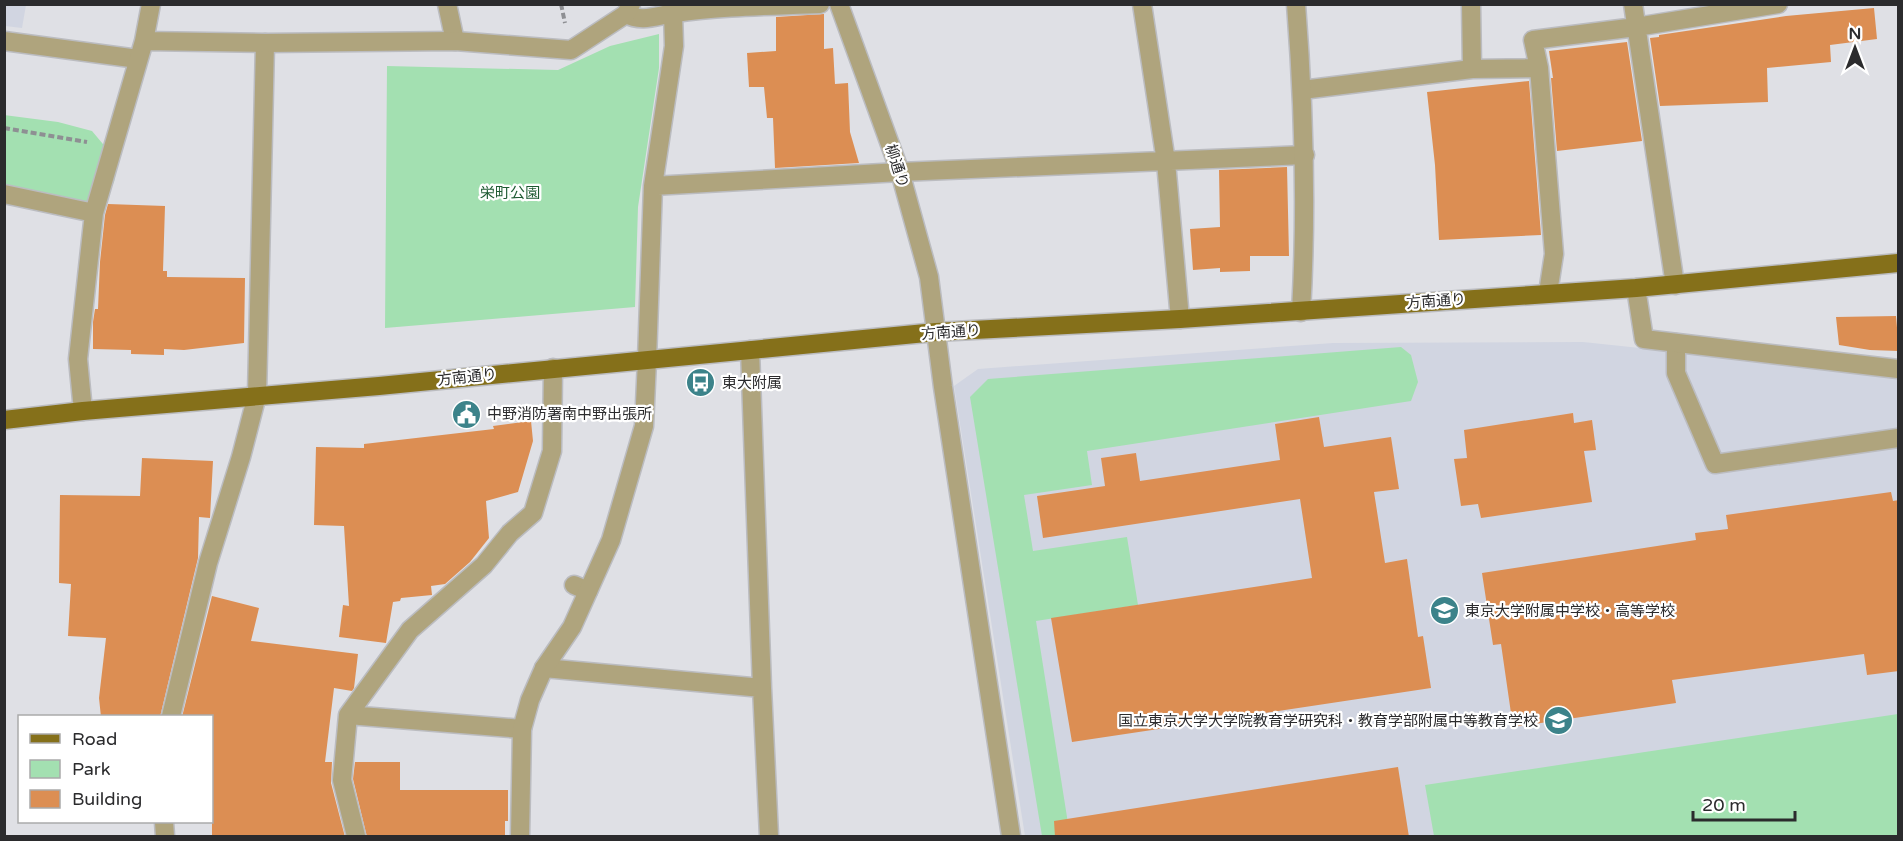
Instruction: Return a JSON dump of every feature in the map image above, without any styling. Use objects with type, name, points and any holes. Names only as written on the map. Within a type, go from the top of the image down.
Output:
[{"type":"main road","name":"方南通り","points":[[4,420],[936,332],[1301,312],[1636,288],[1899,263]]},
{"type":"street","points":[[82,411],[78,359],[94,213],[144,41],[151,4]]},
{"type":"street","points":[[447,4],[455,41]]},
{"type":"street","points":[[144,41],[265,43],[455,41],[571,50],[628,9],[635,20],[673,13],[716,9],[820,4]]},
{"type":"street","name":"柳通り","points":[[839,4],[900,172],[928,277],[1011,837]]},
{"type":"street","points":[[1142,4],[1166,162],[1180,319]]},
{"type":"street","points":[[1296,4],[1305,155],[1301,312]]},
{"type":"street","points":[[1472,4],[1472,69]]},
{"type":"street","points":[[1633,4],[1675,285]]},
{"type":"street","points":[[1548,293],[1554,254],[1539,68],[1533,40],[1636,27],[1778,4]]},
{"type":"street","points":[[520,837],[522,729],[530,700],[544,668],[572,627],[581,588],[611,540],[644,426],[653,186],[674,46],[673,13]]},
{"type":"street","points":[[4,41],[138,59]]},
{"type":"street","points":[[171,715],[208,563],[241,457],[257,395],[265,43]]},
{"type":"street","points":[[1302,90],[1472,69],[1539,68]]},
{"type":"street","points":[[653,186],[900,172],[1305,155]]},
{"type":"street","points":[[4,194],[94,213]]},
{"type":"street","points":[[1636,288],[1644,339],[1899,369]]},
{"type":"street","points":[[1677,343],[1676,373],[1714,464],[1899,438]]},
{"type":"street","points":[[750,350],[769,837]]},
{"type":"street","points":[[356,837],[342,780],[348,715],[410,630],[484,565],[503,553],[510,533],[532,513],[552,451],[553,368]]},
{"type":"street","points":[[544,668],[762,688]]},
{"type":"street","points":[[348,715],[522,729]]},
{"type":"path","points":[[4,128],[89,142]]},
{"type":"shaded area","points":[[5,4],[26,5],[22,28],[5,26]]},
{"type":"shaded area","name":"東京大学附属中学校・高等学校","points":[[1583,342],[1898,375],[1898,836],[1025,836],[954,386],[978,369],[1333,343]]},
{"type":"green space","name":"栄町公園","points":[[659,34],[659,68],[638,207],[635,307],[385,328],[387,66],[558,70],[610,46]]},
{"type":"green space","points":[[4,115],[58,122],[92,131],[118,162],[114,182],[105,199],[51,213],[5,200]]},
{"type":"green space","points":[[1401,347],[1411,355],[1418,382],[1411,401],[1087,451],[1092,485],[1024,495],[1033,551],[1127,537],[1138,605],[1036,621],[1070,836],[1042,836],[970,397],[988,379]]},
{"type":"green space","points":[[1898,714],[1898,836],[1434,836],[1425,785]]},
{"type":"building","points":[[1874,8],[1877,39],[1830,45],[1831,62],[1767,68],[1768,102],[1660,106],[1650,38],[1786,16]]},
{"type":"building","points":[[824,14],[824,49],[833,48],[835,84],[848,83],[850,132],[859,163],[775,168],[773,118],[767,118],[764,87],[749,87],[747,53],[776,51],[776,17]]},
{"type":"building","points":[[1627,42],[1642,141],[1557,151],[1551,78],[1553,78],[1549,51]]},
{"type":"building","points":[[1529,81],[1541,235],[1439,240],[1435,165],[1427,92]]},
{"type":"building","points":[[1287,167],[1289,256],[1250,256],[1250,271],[1220,272],[1220,268],[1193,270],[1190,229],[1220,227],[1219,170]]},
{"type":"building","points":[[108,204],[165,206],[163,271],[167,271],[167,277],[245,278],[244,343],[184,350],[164,349],[164,355],[131,354],[131,350],[93,349],[93,322],[95,309],[98,309],[100,262]]},
{"type":"building","points":[[1896,316],[1899,351],[1870,350],[1839,345],[1836,317]]},
{"type":"building","points":[[1573,413],[1574,423],[1592,420],[1596,450],[1584,451],[1592,502],[1481,518],[1478,504],[1461,506],[1454,459],[1467,458],[1464,430]]},
{"type":"building","name":"国立東京大学大学院教育学研究科・教育学部附属中等教育学校","points":[[1319,417],[1324,447],[1391,437],[1399,489],[1374,492],[1385,563],[1407,559],[1418,637],[1423,636],[1431,688],[1072,742],[1051,618],[1312,578],[1300,499],[1043,538],[1037,496],[1105,486],[1101,458],[1136,453],[1140,481],[1280,460],[1275,424]]},
{"type":"building","points":[[531,421],[533,441],[518,492],[486,501],[489,538],[470,562],[445,584],[431,586],[432,595],[401,598],[400,601],[393,602],[386,643],[339,637],[343,605],[349,606],[344,526],[314,525],[316,447],[364,448],[364,444],[494,429],[493,426]]},
{"type":"building","points":[[142,458],[213,461],[210,518],[199,517],[198,558],[160,715],[101,715],[99,698],[106,638],[68,636],[71,584],[59,583],[60,495],[140,496]]},
{"type":"building","points":[[1891,492],[1893,501],[1899,500],[1899,671],[1867,675],[1864,654],[1672,680],[1676,703],[1513,727],[1501,644],[1493,645],[1482,573],[1696,540],[1695,533],[1728,529],[1726,515]]},
{"type":"building","points":[[212,596],[259,608],[251,641],[358,654],[352,691],[334,688],[325,762],[332,762],[331,783],[345,837],[212,837],[213,715],[182,715]]},
{"type":"building","points":[[355,762],[400,762],[400,790],[508,790],[508,821],[505,821],[505,837],[367,837],[353,779]]},
{"type":"building","points":[[1398,767],[1409,837],[1055,837],[1054,821]]},
{"type":"place","name":"東大附属","points":[[701,383]]},
{"type":"place","name":"中野消防署南中野出張所","points":[[466,414]]},
{"type":"place","name":"東京大学附属中学校・高等学校","points":[[1444,611]]},
{"type":"place","name":"国立東京大学大学院教育学研究科・教育学部附属中等教育学校","points":[[1559,721]]}]
